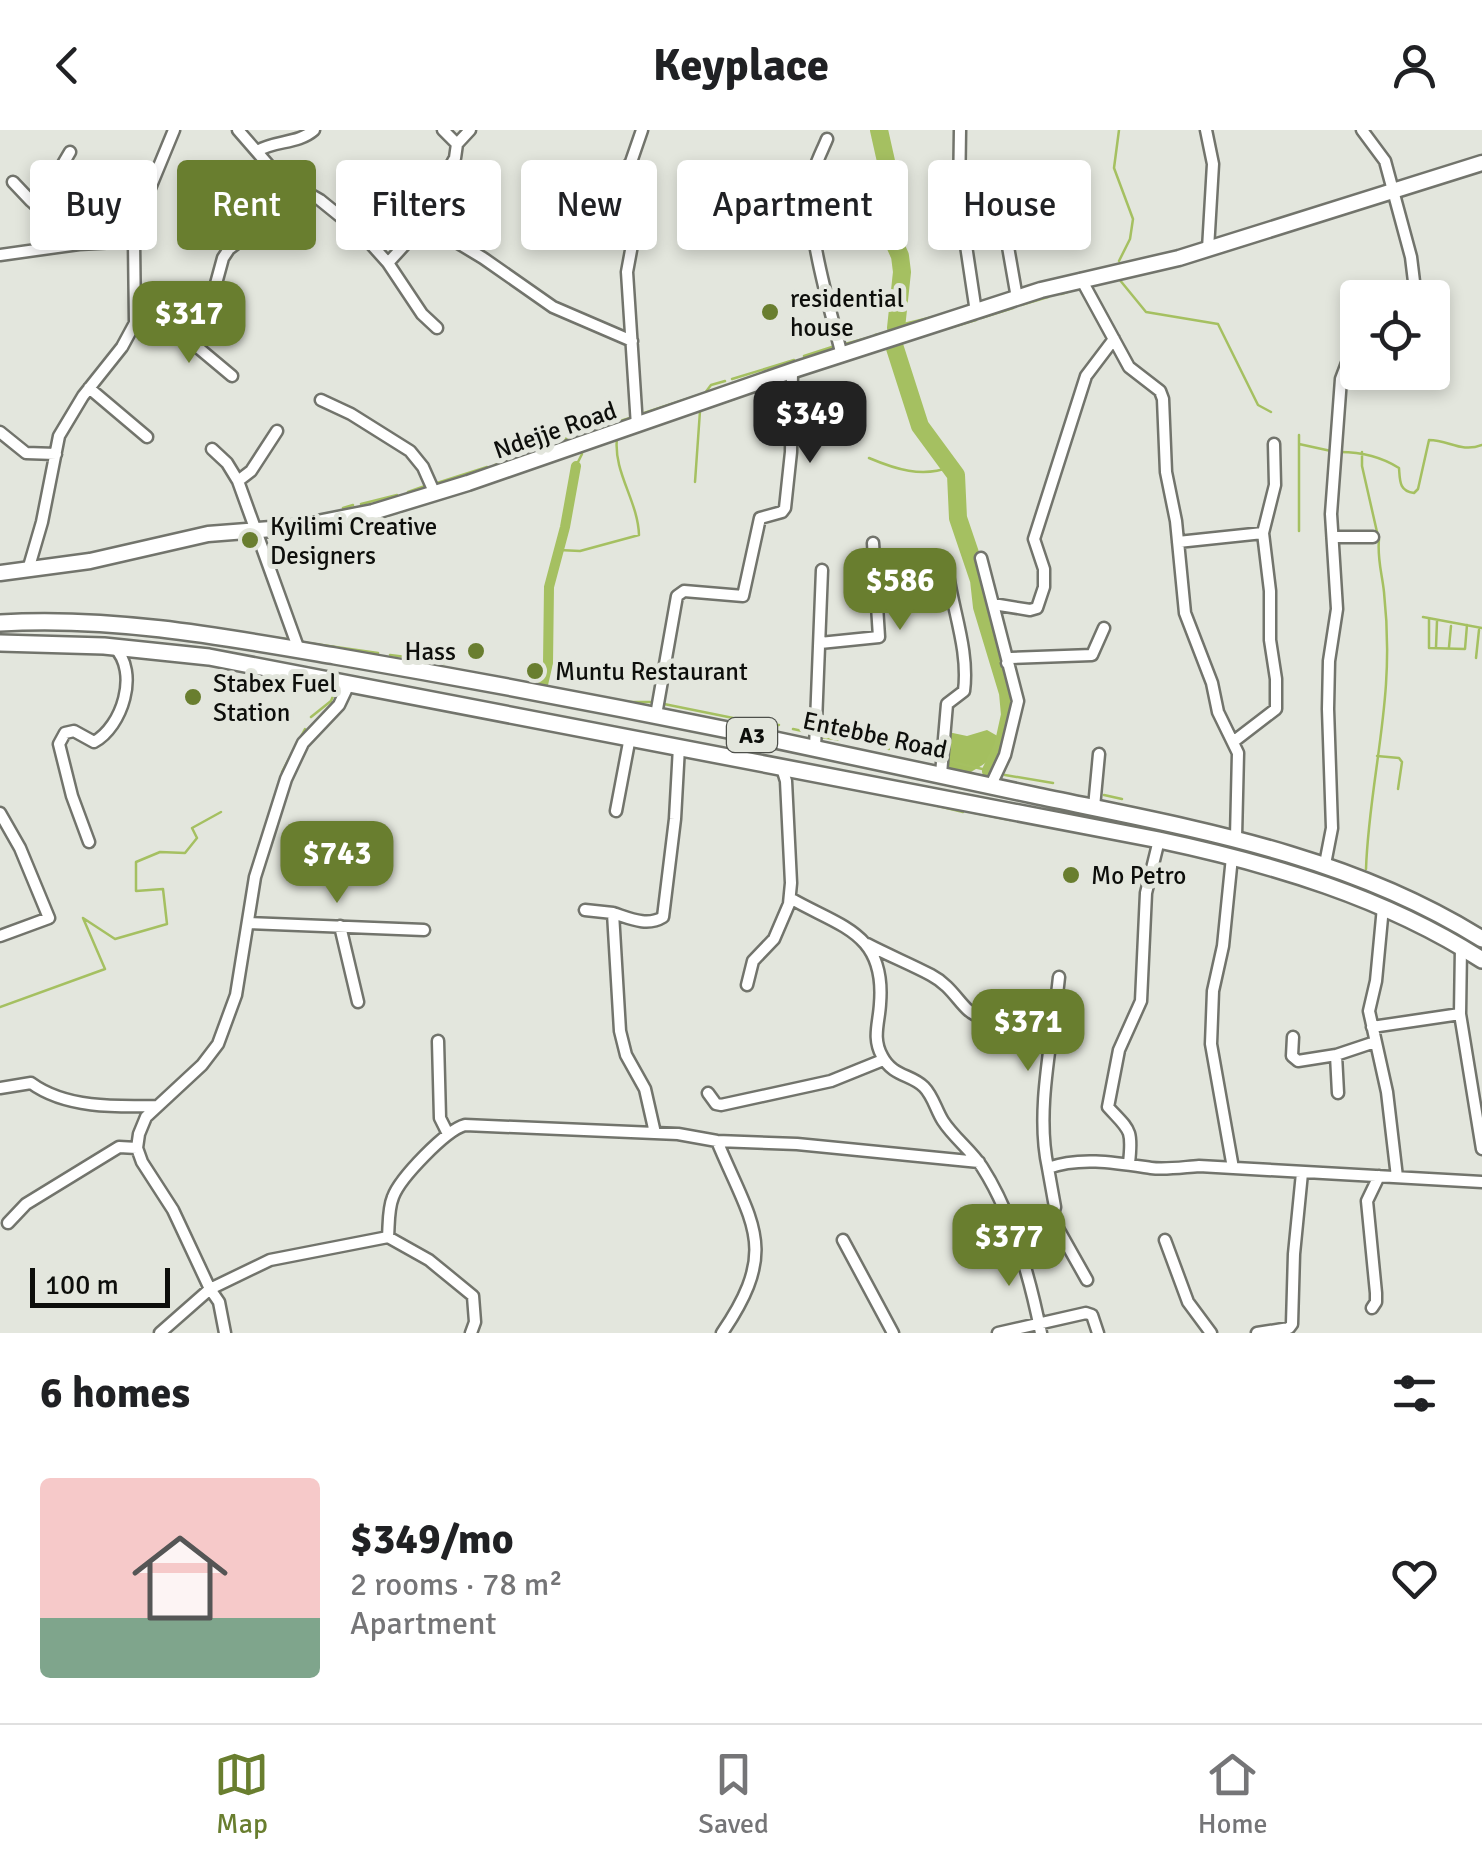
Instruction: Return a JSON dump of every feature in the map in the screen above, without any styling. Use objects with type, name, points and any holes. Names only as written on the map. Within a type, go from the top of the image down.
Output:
[{"type":"main road","name":"Entebbe Road","points":[[0,623],[126,626],[222,636],[852,754],[1236,836],[1382,886],[1482,939]]},
{"type":"main road","name":"Entebbe Road","points":[[0,643],[114,647],[209,657],[1159,840],[1345,891],[1383,906],[1482,960]]},
{"type":"main road","points":[[845,779],[852,754]]},
{"type":"street","points":[[238,130],[265,160]]},
{"type":"street","points":[[257,151],[278,141],[304,138],[314,130]]},
{"type":"street","points":[[444,130],[456,144]]},
{"type":"street","points":[[454,160],[456,144],[470,130]]},
{"type":"street","points":[[637,426],[628,272],[632,245],[597,209],[631,162],[642,130]]},
{"type":"street","points":[[960,130],[959,199],[976,312]]},
{"type":"street","points":[[1206,130],[1213,164],[1208,249],[1482,163]]},
{"type":"street","points":[[1362,130],[1384,162],[1414,280]]},
{"type":"street","points":[[157,168],[170,131]]},
{"type":"street","points":[[827,139],[814,171],[812,205],[817,262],[842,356]]},
{"type":"street","points":[[65,160],[70,152]]},
{"type":"street","points":[[13,182],[30,200]]},
{"type":"street","points":[[316,200],[340,215],[388,263],[422,314],[437,328]]},
{"type":"street","name":"Ndejje Road","points":[[0,573],[90,560],[208,534],[316,523],[435,494],[792,370],[1017,298],[1081,278],[1208,249]]},
{"type":"street","points":[[0,255],[35,250]]},
{"type":"street","points":[[28,570],[59,436],[135,323],[134,250]]},
{"type":"street","points":[[171,325],[214,291],[223,258],[229,250]]},
{"type":"street","points":[[388,263],[400,250]]},
{"type":"street","points":[[470,250],[554,307],[632,341]]},
{"type":"street","points":[[1009,250],[1017,298]]},
{"type":"street","points":[[1081,278],[1129,367],[1160,391],[1163,399],[1166,472],[1185,613],[1212,683],[1218,712],[1238,754],[1236,836]]},
{"type":"street","points":[[135,323],[171,325],[232,376]]},
{"type":"street","points":[[993,604],[1037,608],[1044,586],[1044,569],[1034,539],[1086,376],[1114,339]]},
{"type":"street","points":[[656,716],[677,596],[684,591],[744,596],[760,518],[785,508],[791,452],[792,370]]},
{"type":"street","points":[[89,388],[148,437]]},
{"type":"street","points":[[1325,864],[1332,828],[1329,661],[1337,609],[1331,514],[1340,390]]},
{"type":"street","points":[[321,400],[410,451],[435,494]]},
{"type":"street","points":[[238,481],[252,471],[276,431]]},
{"type":"street","points":[[0,432],[26,453],[56,454]]},
{"type":"street","points":[[1233,742],[1276,709],[1263,533],[1274,485],[1274,444]]},
{"type":"street","points":[[212,449],[238,481],[298,650]]},
{"type":"street","points":[[1178,542],[1263,533]]},
{"type":"street","points":[[1333,537],[1373,537]]},
{"type":"street","points":[[820,643],[880,637],[874,543]]},
{"type":"street","points":[[981,558],[1018,701],[1004,755],[991,785]]},
{"type":"street","points":[[815,748],[822,570]]},
{"type":"street","points":[[941,774],[948,704],[964,690],[966,680],[963,640],[948,575]]},
{"type":"street","points":[[1007,663],[1011,658],[1092,655],[1104,628]]},
{"type":"street","points":[[89,842],[59,744],[65,733],[74,731],[94,742],[111,731],[126,688],[120,652],[114,647]]},
{"type":"street","points":[[226,1333],[219,1302],[174,1210],[154,1183],[137,1148],[146,1117],[202,1065],[218,1044],[236,995],[255,877],[291,766],[303,743],[344,698],[348,686],[345,684]]},
{"type":"street","points":[[616,811],[630,736]]},
{"type":"street","points":[[585,910],[640,922],[664,917],[676,819],[678,746]]},
{"type":"street","points":[[1094,807],[1099,754]]},
{"type":"street","points":[[747,985],[753,960],[774,940],[790,898],[786,781],[782,768]]},
{"type":"street","points":[[0,813],[20,848],[49,918],[0,936]]},
{"type":"street","points":[[1129,1163],[1130,1132],[1126,1122],[1108,1107],[1120,1050],[1141,1001],[1146,892],[1159,840]]},
{"type":"street","points":[[1232,857],[1223,946],[1213,991],[1211,1044],[1233,1168]]},
{"type":"street","points":[[790,898],[850,928],[867,944],[934,976],[973,1015],[1006,1014],[1023,1005]]},
{"type":"street","points":[[1383,906],[1369,1012],[1398,1177]]},
{"type":"street","points":[[612,913],[620,1031],[626,1055],[642,1078],[654,1133]]},
{"type":"street","points":[[248,924],[424,930]]},
{"type":"street","points":[[340,926],[358,1002]]},
{"type":"street","points":[[867,944],[877,968],[881,1002],[876,1044],[883,1060],[899,1076],[923,1086],[943,1122],[979,1162],[1015,1236],[1040,1328]]},
{"type":"street","points":[[1461,947],[1460,1014],[1482,1149]]},
{"type":"street","points":[[1058,977],[1043,1146],[1054,1207],[1052,1218],[1087,1280]]},
{"type":"street","points":[[1372,1027],[1460,1014]]},
{"type":"street","points":[[1293,1037],[1294,1059],[1336,1055],[1375,1042]]},
{"type":"street","points":[[438,1041],[440,1118],[448,1134]]},
{"type":"street","points":[[1336,1055],[1338,1093]]},
{"type":"street","points":[[708,1092],[721,1106],[831,1081],[883,1060]]},
{"type":"street","points":[[0,1088],[31,1083],[51,1096],[119,1106],[156,1106]]},
{"type":"street","points":[[388,1237],[394,1195],[458,1127],[654,1133],[979,1162]]},
{"type":"street","points":[[717,1141],[751,1217],[757,1252],[751,1276],[722,1333]]},
{"type":"street","points":[[8,1223],[26,1204],[119,1148],[137,1148]]},
{"type":"street","points":[[1048,1168],[1129,1163],[1153,1168],[1233,1168],[1482,1182]]},
{"type":"street","points":[[1257,1333],[1292,1324],[1302,1174]]},
{"type":"street","points":[[1372,1308],[1376,1293],[1367,1201],[1378,1176]]},
{"type":"street","points":[[1015,1236],[1052,1218]]},
{"type":"street","points":[[160,1333],[210,1289],[270,1260],[388,1237],[429,1260],[473,1296],[475,1322],[470,1333]]},
{"type":"street","points":[[843,1240],[893,1333]]},
{"type":"street","points":[[1165,1240],[1188,1302],[1210,1333]]},
{"type":"street","points":[[998,1333],[1040,1328],[1089,1313],[1098,1333]]},
{"type":"green space","points":[[987,730],[1001,738],[989,760],[966,775],[939,768],[948,732],[967,736]]},
{"type":"waterway","points":[[879,130],[892,188],[892,238],[902,272],[896,328]]},
{"type":"waterway","points":[[1119,130],[1114,168],[1133,219],[1130,239],[1119,261]]},
{"type":"waterway","points":[[1119,279],[1146,312],[1218,324],[1258,405],[1271,412]]},
{"type":"waterway","points":[[1061,294],[1077,289]]},
{"type":"waterway","points":[[1021,305],[1048,297]]},
{"type":"waterway","points":[[981,318],[1013,308]]},
{"type":"waterway","points":[[904,324],[945,314]]},
{"type":"waterway","points":[[925,335],[976,320]]},
{"type":"waterway","points":[[875,335],[884,333]]},
{"type":"waterway","points":[[845,344],[871,337]]},
{"type":"waterway","points":[[894,345],[920,426],[956,475],[958,518],[979,580],[982,607],[1008,693],[1010,715],[1003,747],[991,771]]},
{"type":"waterway","points":[[804,356],[835,346]]},
{"type":"waterway","points":[[732,379],[794,360]]},
{"type":"waterway","points":[[641,414],[705,393],[711,385],[725,381]]},
{"type":"waterway","points":[[683,416],[734,399]]},
{"type":"waterway","points":[[695,482],[700,411]]},
{"type":"waterway","points":[[583,432],[630,418]]},
{"type":"waterway","points":[[1299,435],[1299,444],[1331,451]]},
{"type":"waterway","points":[[534,450],[573,436]]},
{"type":"waterway","points":[[559,550],[580,551],[639,535],[619,463],[617,438]]},
{"type":"waterway","points":[[1340,452],[1371,456],[1392,464],[1399,468],[1403,488],[1414,493],[1429,440],[1468,448],[1482,445]]},
{"type":"waterway","points":[[1299,444],[1299,531]]},
{"type":"waterway","points":[[576,466],[582,454],[579,449]]},
{"type":"waterway","points":[[1362,452],[1377,532]]},
{"type":"waterway","points":[[495,465],[525,454]]},
{"type":"waterway","points":[[869,458],[919,472],[950,467]]},
{"type":"waterway","points":[[542,689],[548,663],[549,587],[576,466]]},
{"type":"waterway","points":[[437,483],[487,467]]},
{"type":"waterway","points":[[408,492],[425,486]]},
{"type":"waterway","points":[[361,504],[397,495]]},
{"type":"waterway","points":[[343,508],[353,505]]},
{"type":"waterway","points":[[335,527],[347,524]]},
{"type":"waterway","points":[[1366,869],[1387,673],[1379,539]]},
{"type":"waterway","points":[[1423,617],[1482,628]]},
{"type":"waterway","points":[[1429,619],[1429,648],[1465,649],[1467,625]]},
{"type":"waterway","points":[[1436,647],[1437,621]]},
{"type":"waterway","points":[[1449,647],[1451,626]]},
{"type":"waterway","points":[[1476,658],[1479,630]]},
{"type":"waterway","points":[[270,637],[286,639]]},
{"type":"waterway","points":[[301,642],[378,653]]},
{"type":"waterway","points":[[390,655],[430,660]]},
{"type":"waterway","points":[[439,662],[444,663]]},
{"type":"waterway","points":[[311,717],[331,701],[336,689]]},
{"type":"waterway","points":[[624,702],[653,702]]},
{"type":"waterway","points":[[664,704],[748,721]]},
{"type":"waterway","points":[[758,723],[779,725]]},
{"type":"waterway","points":[[282,772],[305,729]]},
{"type":"waterway","points":[[793,729],[807,732]]},
{"type":"waterway","points":[[820,737],[858,742]]},
{"type":"waterway","points":[[881,747],[889,749]]},
{"type":"waterway","points":[[911,753],[939,759]]},
{"type":"waterway","points":[[1377,756],[1399,758],[1402,762],[1398,789]]},
{"type":"waterway","points":[[948,761],[991,771]]},
{"type":"waterway","points":[[1005,775],[1053,783]]},
{"type":"waterway","points":[[1104,795],[1122,799]]},
{"type":"waterway","points":[[934,805],[963,812]]},
{"type":"waterway","points":[[0,1007],[105,969],[83,918],[115,939],[167,924],[163,889],[136,891],[136,862],[160,852],[185,853],[197,838],[192,828],[221,812]]},
{"type":"waterway","points":[[975,813],[1010,820]]},
{"type":"place","name":"residential house","points":[[770,312]]},
{"type":"place","name":"Kyilimi Creative Designers","points":[[250,540]]},
{"type":"place","name":"Hass","points":[[476,651]]},
{"type":"place","name":"Muntu Restaurant","points":[[535,671]]},
{"type":"place","name":"Stabex Fuel Station","points":[[193,697]]},
{"type":"place","name":"Mo Petro","points":[[1071,875]]}]
